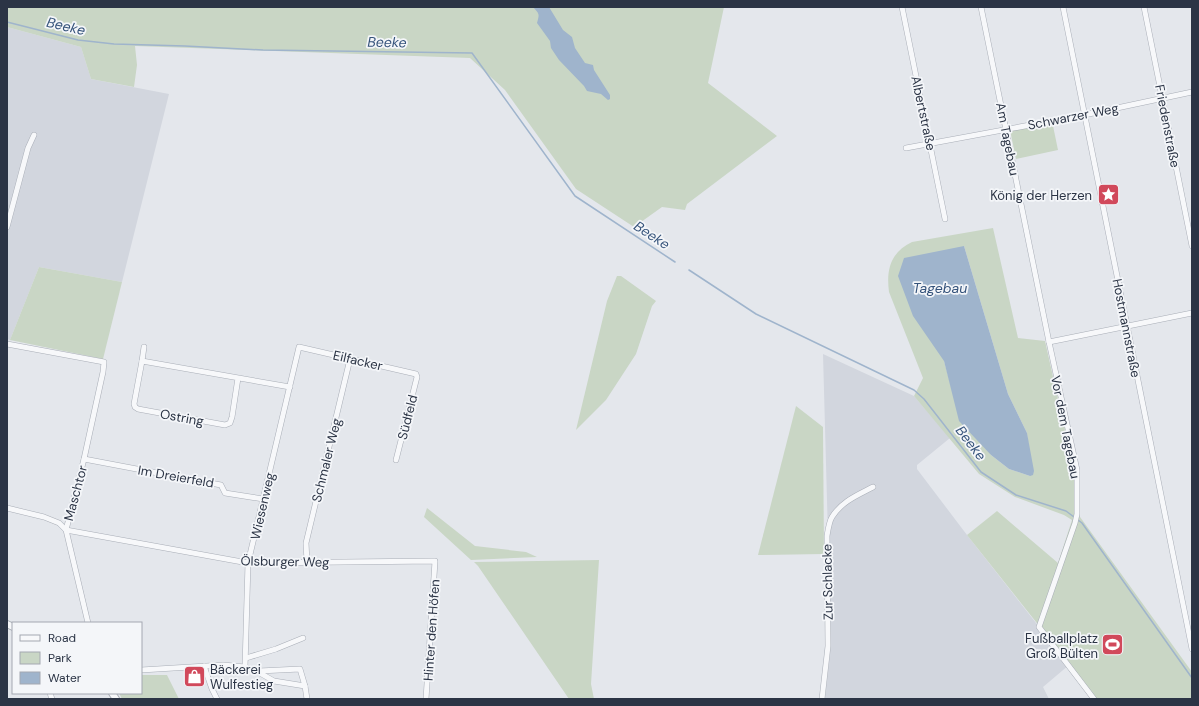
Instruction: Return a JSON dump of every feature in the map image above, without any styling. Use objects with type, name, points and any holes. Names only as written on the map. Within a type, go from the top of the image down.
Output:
[{"type":"street","name":"Albertstraße","points":[[902,7],[945,219]]},
{"type":"street","name":"Am Tagebau","points":[[981,7],[1049,342]]},
{"type":"street","name":"Hostmannstraße","points":[[1063,7],[1192,649]]},
{"type":"street","name":"Friedenstraße","points":[[1144,7],[1192,246]]},
{"type":"street","name":"Schwarzer Weg","points":[[906,148],[930,145],[1084,115],[1192,92]]},
{"type":"street","points":[[7,227],[28,148],[34,135]]},
{"type":"street","points":[[1049,342],[1192,313]]},
{"type":"street","name":"Vor dem Tagebau","points":[[1049,342],[1077,470],[1077,514],[1039,627],[1094,699]]},
{"type":"street","name":"Maschtor","points":[[7,344],[104,362],[84,459],[66,530],[88,622]]},
{"type":"street","name":"Ostring","points":[[144,347],[134,404],[138,409],[225,425],[230,423],[232,418],[238,378]]},
{"type":"street","name":"Eilfacker","points":[[299,347],[416,374]]},
{"type":"street","name":"Wiesenweg","points":[[245,667],[248,563],[299,347]]},
{"type":"street","name":"Schmaler Weg","points":[[307,562],[306,543],[350,358]]},
{"type":"street","points":[[142,361],[290,387]]},
{"type":"street","name":"Südfeld","points":[[396,460],[417,377],[416,374]]},
{"type":"street","name":"Im Dreierfeld","points":[[84,459],[221,485],[225,493],[263,499]]},
{"type":"street","name":"Zur Schlacke","points":[[822,699],[828,646],[827,536],[832,518],[838,509],[848,500],[873,487]]},
{"type":"street","points":[[7,508],[59,523],[66,530]]},
{"type":"street","name":"Ölsburger Weg","points":[[66,530],[248,563],[436,561]]},
{"type":"street","name":"Hinter den Höfen","points":[[426,699],[436,561]]},
{"type":"street","points":[[246,658],[276,649],[303,638]]},
{"type":"street","points":[[142,670],[223,665],[245,667],[274,681],[305,686]]},
{"type":"street","points":[[204,666],[217,699]]},
{"type":"street","points":[[258,672],[300,669],[307,699]]},
{"type":"shaded area","points":[[7,27],[81,47],[91,79],[169,94],[122,282],[39,267],[10,340],[7,339]]},
{"type":"shaded area","points":[[823,354],[914,396],[950,438],[917,465],[917,469],[1069,665],[1043,687],[1049,699],[825,699],[831,646]]},
{"type":"green space","points":[[7,7],[724,7],[708,83],[777,136],[687,204],[685,210],[662,207],[634,227],[576,189],[505,90],[470,58],[135,46],[137,65],[134,87],[91,79],[81,47],[7,27]]},
{"type":"green space","points":[[1052,121],[1058,150],[1016,159],[1010,130]]},
{"type":"green space","points":[[993,228],[1018,338],[1045,341],[1074,470],[1075,510],[1192,672],[1192,699],[1097,699],[967,535],[997,511],[1058,563],[1072,520],[1064,515],[1015,497],[979,474],[914,396],[923,378],[889,292],[888,284],[889,269],[895,256],[905,246],[912,242]],"holes":[[[964,246],[1008,394],[1027,433],[1030,476],[1009,469],[991,455],[952,390],[944,361]]]},
{"type":"green space","points":[[39,267],[122,282],[103,359],[10,340]]},
{"type":"green space","points":[[617,276],[621,276],[656,301],[652,306],[636,354],[606,400],[576,430],[607,301]]},
{"type":"green space","points":[[796,406],[823,427],[824,554],[758,555]]},
{"type":"green space","points":[[427,508],[475,546],[526,552],[537,557],[471,560],[424,517]]},
{"type":"green space","points":[[599,560],[591,684],[594,699],[569,699],[474,562]]},
{"type":"green space","points":[[142,675],[167,675],[179,699],[122,699],[120,694],[142,694]]},
{"type":"water","points":[[533,7],[549,7],[563,30],[572,37],[575,48],[585,63],[593,65],[594,70],[610,95],[610,99],[608,100],[601,94],[587,91],[559,60],[551,48],[550,41],[537,23],[538,14]]},
{"type":"water","name":"Tagebau","points":[[964,246],[1008,394],[1027,433],[1034,471],[1033,475],[1030,476],[1009,469],[991,455],[959,421],[944,361],[913,316],[898,276],[904,258]]},
{"type":"waterway","name":"Beeke","points":[[7,22],[78,40],[114,44],[263,50],[472,53],[575,196],[675,262]]},
{"type":"waterway","name":"Beeke","points":[[689,270],[756,314],[914,390],[924,399],[981,472],[1016,495],[1066,511],[1074,517]]},
{"type":"waterway","name":"Beeke","points":[[1078,520],[1082,523],[1192,678]]},
{"type":"place","name":"König der Herzen","points":[[1108,195]]},
{"type":"place","name":"Fußballplatz Groß Bülten","points":[[1113,645]]},
{"type":"place","name":"Bäckerei Wulfestieg","points":[[194,676]]}]
